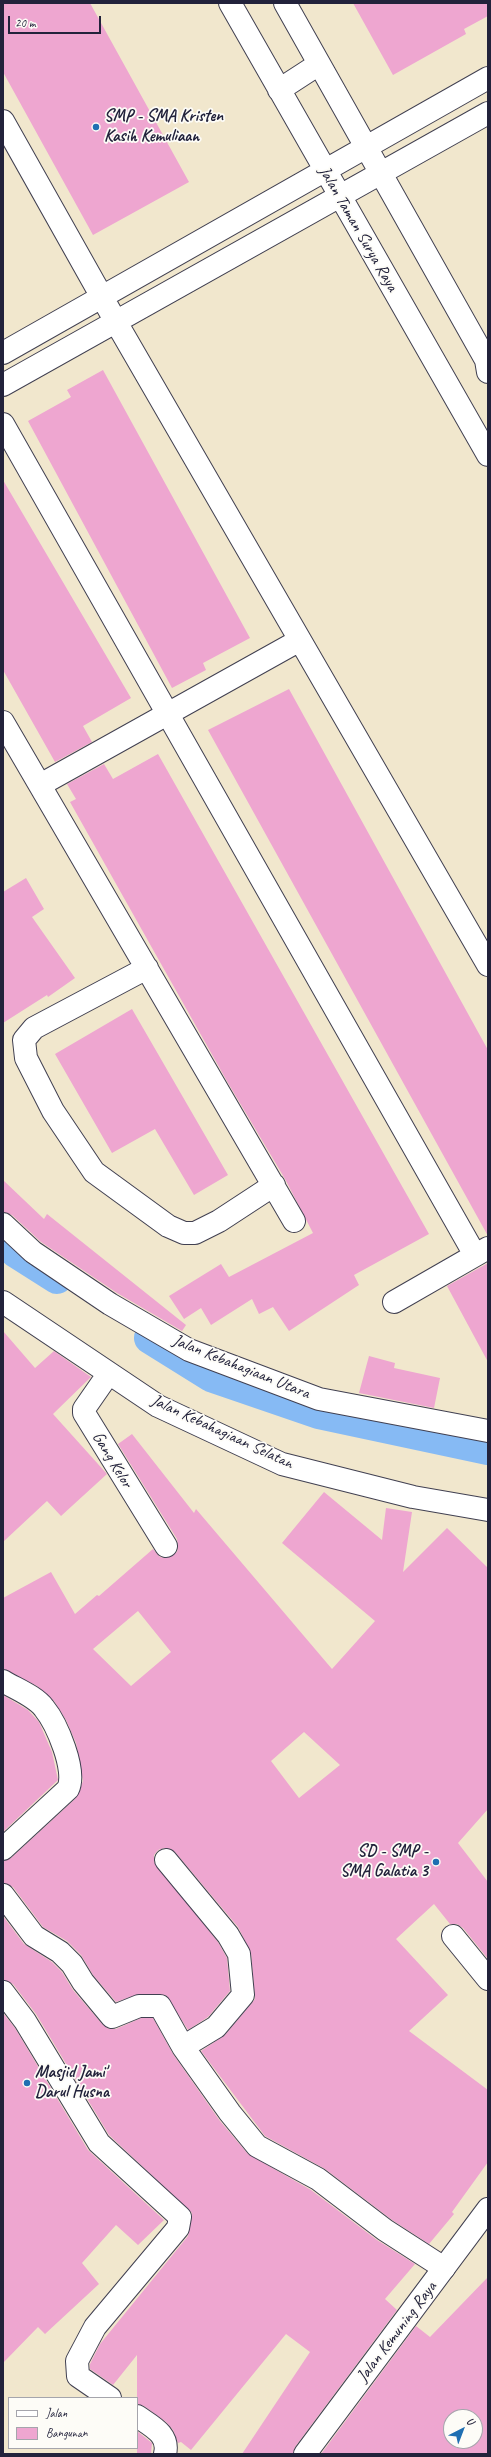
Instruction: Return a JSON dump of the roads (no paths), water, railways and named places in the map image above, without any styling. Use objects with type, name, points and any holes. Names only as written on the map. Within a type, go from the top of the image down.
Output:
[{"type":"street","name":"Jalan Taman Surya Raya","points":[[230,3],[339,198],[488,455]]},
{"type":"street","points":[[285,3],[486,360],[488,372]]},
{"type":"street","points":[[278,90],[319,64]]},
{"type":"street","points":[[3,353],[488,78]]},
{"type":"street","points":[[3,385],[339,198],[488,113]]},
{"type":"street","points":[[3,121],[116,322],[488,965]]},
{"type":"street","points":[[3,424],[168,714],[482,1252],[394,1302]]},
{"type":"street","points":[[40,785],[300,640]]},
{"type":"street","points":[[3,722],[294,1221]]},
{"type":"street","points":[[146,968],[34,1028],[24,1040],[26,1058],[53,1111],[94,1172],[157,1219],[184,1233],[195,1233],[219,1221],[274,1185]]},
{"type":"street","name":"Jalan Kebahagiaan Utara","points":[[3,1224],[33,1252],[97,1295],[189,1350],[319,1399],[488,1431]]},
{"type":"street","name":"Jalan Kebahagiaan Selatan","points":[[3,1302],[158,1406],[282,1464],[413,1497],[488,1510]]},
{"type":"street","name":"Gang Kelor","points":[[109,1374],[84,1409],[84,1413],[166,1546]]},
{"type":"street","points":[[3,1680],[45,1709],[62,1743],[72,1775],[68,1789],[3,1849]]},
{"type":"street","points":[[166,1860],[228,1936],[239,1954],[242,1995],[216,2027],[183,2047]]},
{"type":"street","points":[[3,1895],[34,1936],[60,1952],[72,1964],[83,1982],[112,2017],[139,2006],[160,2006],[183,2047],[230,2113],[257,2146],[318,2179],[385,2230],[444,2268]]},
{"type":"street","points":[[453,1936],[488,1979]]},
{"type":"street","points":[[3,1992],[25,2022],[100,2143],[180,2217],[178,2228],[95,2327],[76,2361],[78,2376],[109,2397]]},
{"type":"street","name":"Jalan Kemuning Raya","points":[[305,2454],[488,2209]]},
{"type":"street","points":[[138,2417],[160,2432],[166,2442],[165,2454]]},
{"type":"waterway","points":[[3,1240],[16,1252],[57,1278]]},
{"type":"waterway","points":[[150,1338],[211,1376],[319,1413],[488,1449]]},
{"type":"place","name":"SMP - SMA Kristen Kasih Kemuliaan","points":[[96,127]]},
{"type":"place","name":"SD - SMP - SMA Galatia 3","points":[[436,1862]]},
{"type":"place","name":"Masjid Jami' Darul Husna","points":[[27,2083]]}]
